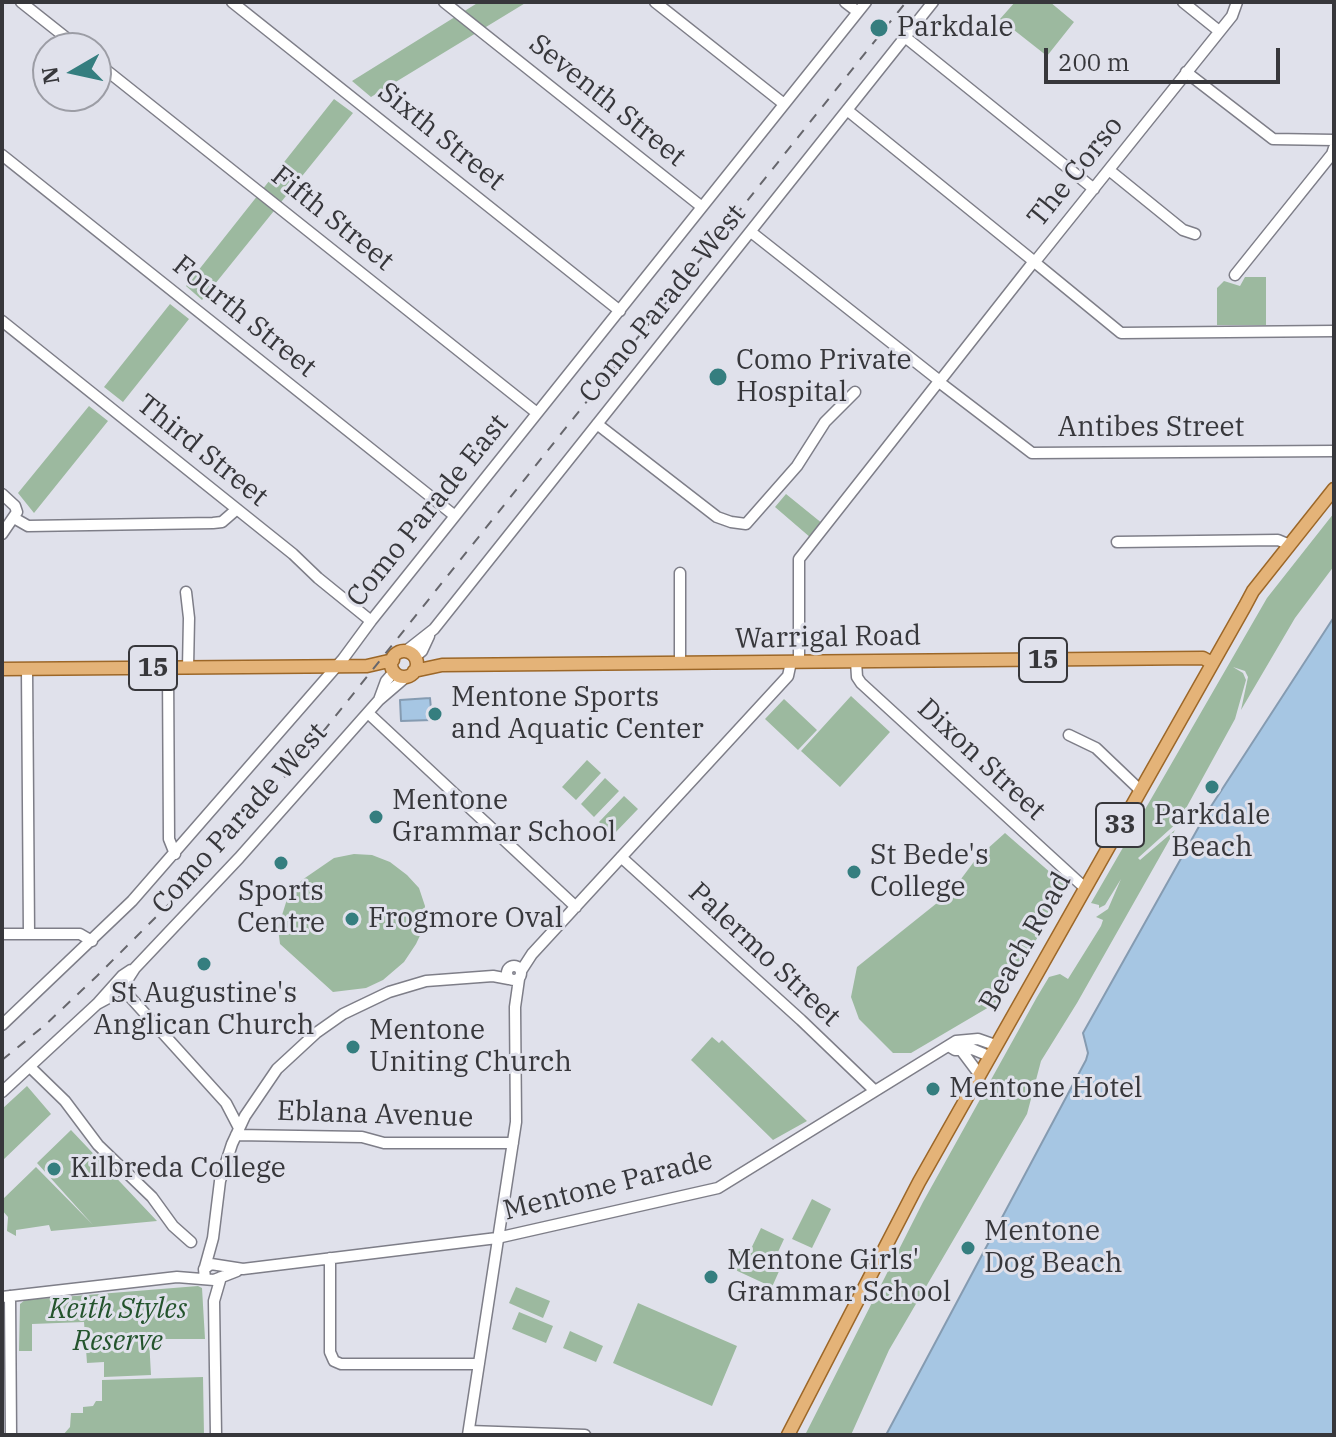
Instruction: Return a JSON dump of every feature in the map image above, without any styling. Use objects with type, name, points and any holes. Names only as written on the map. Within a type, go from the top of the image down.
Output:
[{"type":"main road","name":"Beach Road","points":[[788,1435],[992,1050],[1253,591],[1334,489]]},
{"type":"main road","name":"Warrigal Road","points":[[412,662],[428,659],[442,665],[1203,658],[1212,663]]},
{"type":"main road","name":"15","points":[[2,669],[392,668],[412,662]]},
{"type":"main road","points":[[392,668],[412,662]]},
{"type":"street","points":[[21,2],[59,32]]},
{"type":"street","name":"Sixth Street","points":[[232,2],[620,311]]},
{"type":"street","name":"Seventh Street","points":[[444,2],[702,207]]},
{"type":"street","points":[[655,2],[784,104]]},
{"type":"street","points":[[845,2],[858,12]]},
{"type":"street","name":"Como Parade East","points":[[2,1025],[92,941],[175,854],[336,666],[866,2]]},
{"type":"street","name":"Como Parade West","points":[[97,1004],[121,987],[412,662],[430,634],[933,2]]},
{"type":"street","points":[[1183,2],[1219,31]]},
{"type":"street","name":"The Corso","points":[[795,662],[799,559],[1232,16],[1237,2]]},
{"type":"street","points":[[905,37],[1094,189]]},
{"type":"street","points":[[1186,72],[1273,139],[1334,140]]},
{"type":"street","name":"Fifth Street","points":[[112,75],[537,413]]},
{"type":"street","points":[[847,110],[1121,333],[1334,331]]},
{"type":"street","points":[[1235,275],[1334,148]]},
{"type":"street","name":"Fourth Street","points":[[2,155],[455,516]]},
{"type":"street","points":[[1109,170],[1183,230],[1195,234]]},
{"type":"street","name":"Antibes Street","points":[[751,232],[1032,453],[1334,451]]},
{"type":"street","name":"Third Street","points":[[2,321],[371,621]]},
{"type":"street","points":[[597,424],[717,517],[746,524],[797,466],[825,422],[855,392]]},
{"type":"street","points":[[2,494],[28,526],[213,523],[222,522],[237,509]]},
{"type":"street","points":[[2,534],[16,514]]},
{"type":"street","points":[[1117,542],[1278,540],[1290,545]]},
{"type":"street","points":[[680,573],[680,663]]},
{"type":"street","points":[[185,590],[189,618],[188,668]]},
{"type":"street","name":"Dixon Street","points":[[856,661],[857,677],[861,683],[1085,888]]},
{"type":"street","points":[[214,1301],[205,1273],[220,1181],[237,1131],[277,1069],[316,1033],[360,1004],[426,981],[514,974],[788,676],[795,662]]},
{"type":"street","points":[[168,668],[169,839],[175,854]]},
{"type":"street","name":"Como Parade West","points":[[379,700],[392,668]]},
{"type":"street","points":[[27,669],[29,934]]},
{"type":"street","points":[[368,713],[576,907]]},
{"type":"street","points":[[1069,735],[1096,748],[1140,790]]},
{"type":"street","name":"Palermo Street","points":[[621,857],[874,1090]]},
{"type":"street","points":[[2,934],[80,934],[92,941]]},
{"type":"street","name":"Como Parade West","points":[[2,1092],[97,1004],[122,976],[135,968]]},
{"type":"street","points":[[514,974],[516,1122],[469,1433],[585,1435]]},
{"type":"street","points":[[121,987],[226,1103],[237,1131]]},
{"type":"street","name":"Mentone Parade","points":[[205,1273],[214,1280],[221,1271],[497,1238],[718,1188],[874,1090],[955,1048],[956,1041],[974,1039],[992,1050]]},
{"type":"street","points":[[955,1048],[979,1074]]},
{"type":"street","points":[[30,1067],[65,1101],[98,1145],[152,1197],[173,1226],[191,1242]]},
{"type":"street","points":[[226,1103],[241,1108],[252,1106]]},
{"type":"street","name":"Eblana Avenue","points":[[237,1131],[362,1137],[384,1143],[513,1143]]},
{"type":"street","points":[[213,1238],[221,1271],[214,1301],[216,1435]]},
{"type":"street","points":[[330,1258],[330,1352],[334,1361],[341,1364],[479,1364]]},
{"type":"street","points":[[11,1435],[6,1297],[205,1273]]},
{"type":"green space","points":[[479,2],[527,2],[371,97],[352,81]]},
{"type":"green space","points":[[1015,2],[1050,2],[1074,22],[1047,56],[1000,19]]},
{"type":"green space","points":[[334,99],[353,113],[202,300],[186,286]]},
{"type":"green space","points":[[1245,277],[1266,277],[1266,325],[1217,325],[1217,288],[1224,281],[1240,286]]},
{"type":"green space","points":[[170,304],[189,319],[123,402],[104,387]]},
{"type":"green space","points":[[89,406],[108,421],[34,513],[18,493]]},
{"type":"green space","points":[[786,494],[823,524],[811,538],[775,507]]},
{"type":"green space","points":[[1334,513],[1334,566],[1295,618],[1241,710],[1248,677],[1245,671],[1233,667],[1243,673],[1246,680],[1235,719],[1179,821],[1138,858],[1140,860],[1175,830],[1041,1061],[1027,1114],[889,1350],[851,1435],[805,1435],[923,1202],[1037,997],[1049,977],[1060,974],[1068,979],[1101,926],[1103,920],[1096,917],[1108,909],[1121,879],[1105,905],[1099,908],[1099,905],[1091,903],[1267,598]]},
{"type":"green space","points":[[851,696],[890,732],[840,787],[801,751]]},
{"type":"green space","points":[[784,699],[817,730],[798,750],[765,719]]},
{"type":"green space","points":[[587,760],[601,773],[576,800],[562,787]]},
{"type":"green space","points":[[605,778],[619,791],[594,817],[581,804]]},
{"type":"green space","points":[[624,796],[638,809],[613,835],[599,822]]},
{"type":"green space","points":[[1005,833],[1067,887],[1001,1000],[911,1053],[893,1053],[859,1019],[851,997],[857,967],[952,891],[976,859]]},
{"type":"green space","name":"Frogmore Oval","points":[[354,854],[372,855],[390,862],[407,875],[419,888],[425,906],[424,927],[404,962],[383,980],[366,988],[333,992],[280,944],[278,928],[288,896],[302,880],[334,858]]},
{"type":"green space","points":[[712,1037],[719,1043],[722,1040],[807,1121],[773,1140],[691,1060]]},
{"type":"green space","points":[[27,1086],[51,1114],[2,1161],[2,1109]]},
{"type":"green space","points":[[71,1130],[157,1221],[51,1231],[49,1225],[16,1230],[16,1236],[7,1231],[8,1217],[2,1210],[2,1200],[36,1167],[93,1225],[37,1163]]},
{"type":"green space","points":[[812,1199],[831,1209],[812,1248],[792,1239]]},
{"type":"green space","points":[[761,1228],[784,1239],[772,1265],[780,1269],[772,1287],[731,1268],[739,1251],[748,1255]]},
{"type":"green space","points":[[516,1287],[550,1301],[543,1318],[509,1303]]},
{"type":"green space","name":"Keith Styles Reserve","points":[[202,1288],[205,1339],[149,1339],[151,1375],[104,1377],[104,1362],[87,1363],[84,1322],[32,1324],[32,1351],[19,1351],[20,1304],[25,1300]]},
{"type":"green space","points":[[638,1303],[737,1346],[712,1406],[613,1363]]},
{"type":"green space","points":[[519,1312],[553,1326],[546,1343],[512,1329]]},
{"type":"green space","points":[[570,1331],[603,1346],[596,1362],[563,1348]]},
{"type":"green space","points":[[203,1377],[204,1435],[63,1435],[70,1427],[71,1413],[83,1413],[83,1407],[102,1401],[102,1380]]},
{"type":"water","points":[[1334,617],[1334,1435],[886,1435],[1086,1060],[1088,1053],[1083,1033],[1206,814]]},
{"type":"water","points":[[430,698],[432,720],[401,721],[400,700]]},
{"type":"railway","points":[[2,1060],[44,1026],[179,894],[322,733],[906,2]]},
{"type":"place","name":"Parkdale","points":[[879,28]]},
{"type":"place","name":"Como Private Hospital","points":[[718,377]]},
{"type":"place","name":"Mentone Sports and Aquatic Center","points":[[435,714]]},
{"type":"place","name":"Parkdale Beach","points":[[1212,787]]},
{"type":"place","name":"Mentone Grammar School","points":[[376,817]]},
{"type":"place","name":"Sports Centre","points":[[281,863]]},
{"type":"place","name":"St Bede's College","points":[[854,872]]},
{"type":"place","name":"Frogmore Oval","points":[[352,919]]},
{"type":"place","name":"St Augustine's Anglican Church","points":[[204,964]]},
{"type":"place","name":"Mentone Uniting Church","points":[[353,1047]]},
{"type":"place","name":"Mentone Hotel","points":[[933,1089]]},
{"type":"place","name":"Kilbreda College","points":[[54,1169]]},
{"type":"place","name":"Mentone Dog Beach","points":[[968,1248]]},
{"type":"place","name":"Mentone Girls' Grammar School","points":[[711,1277]]}]
